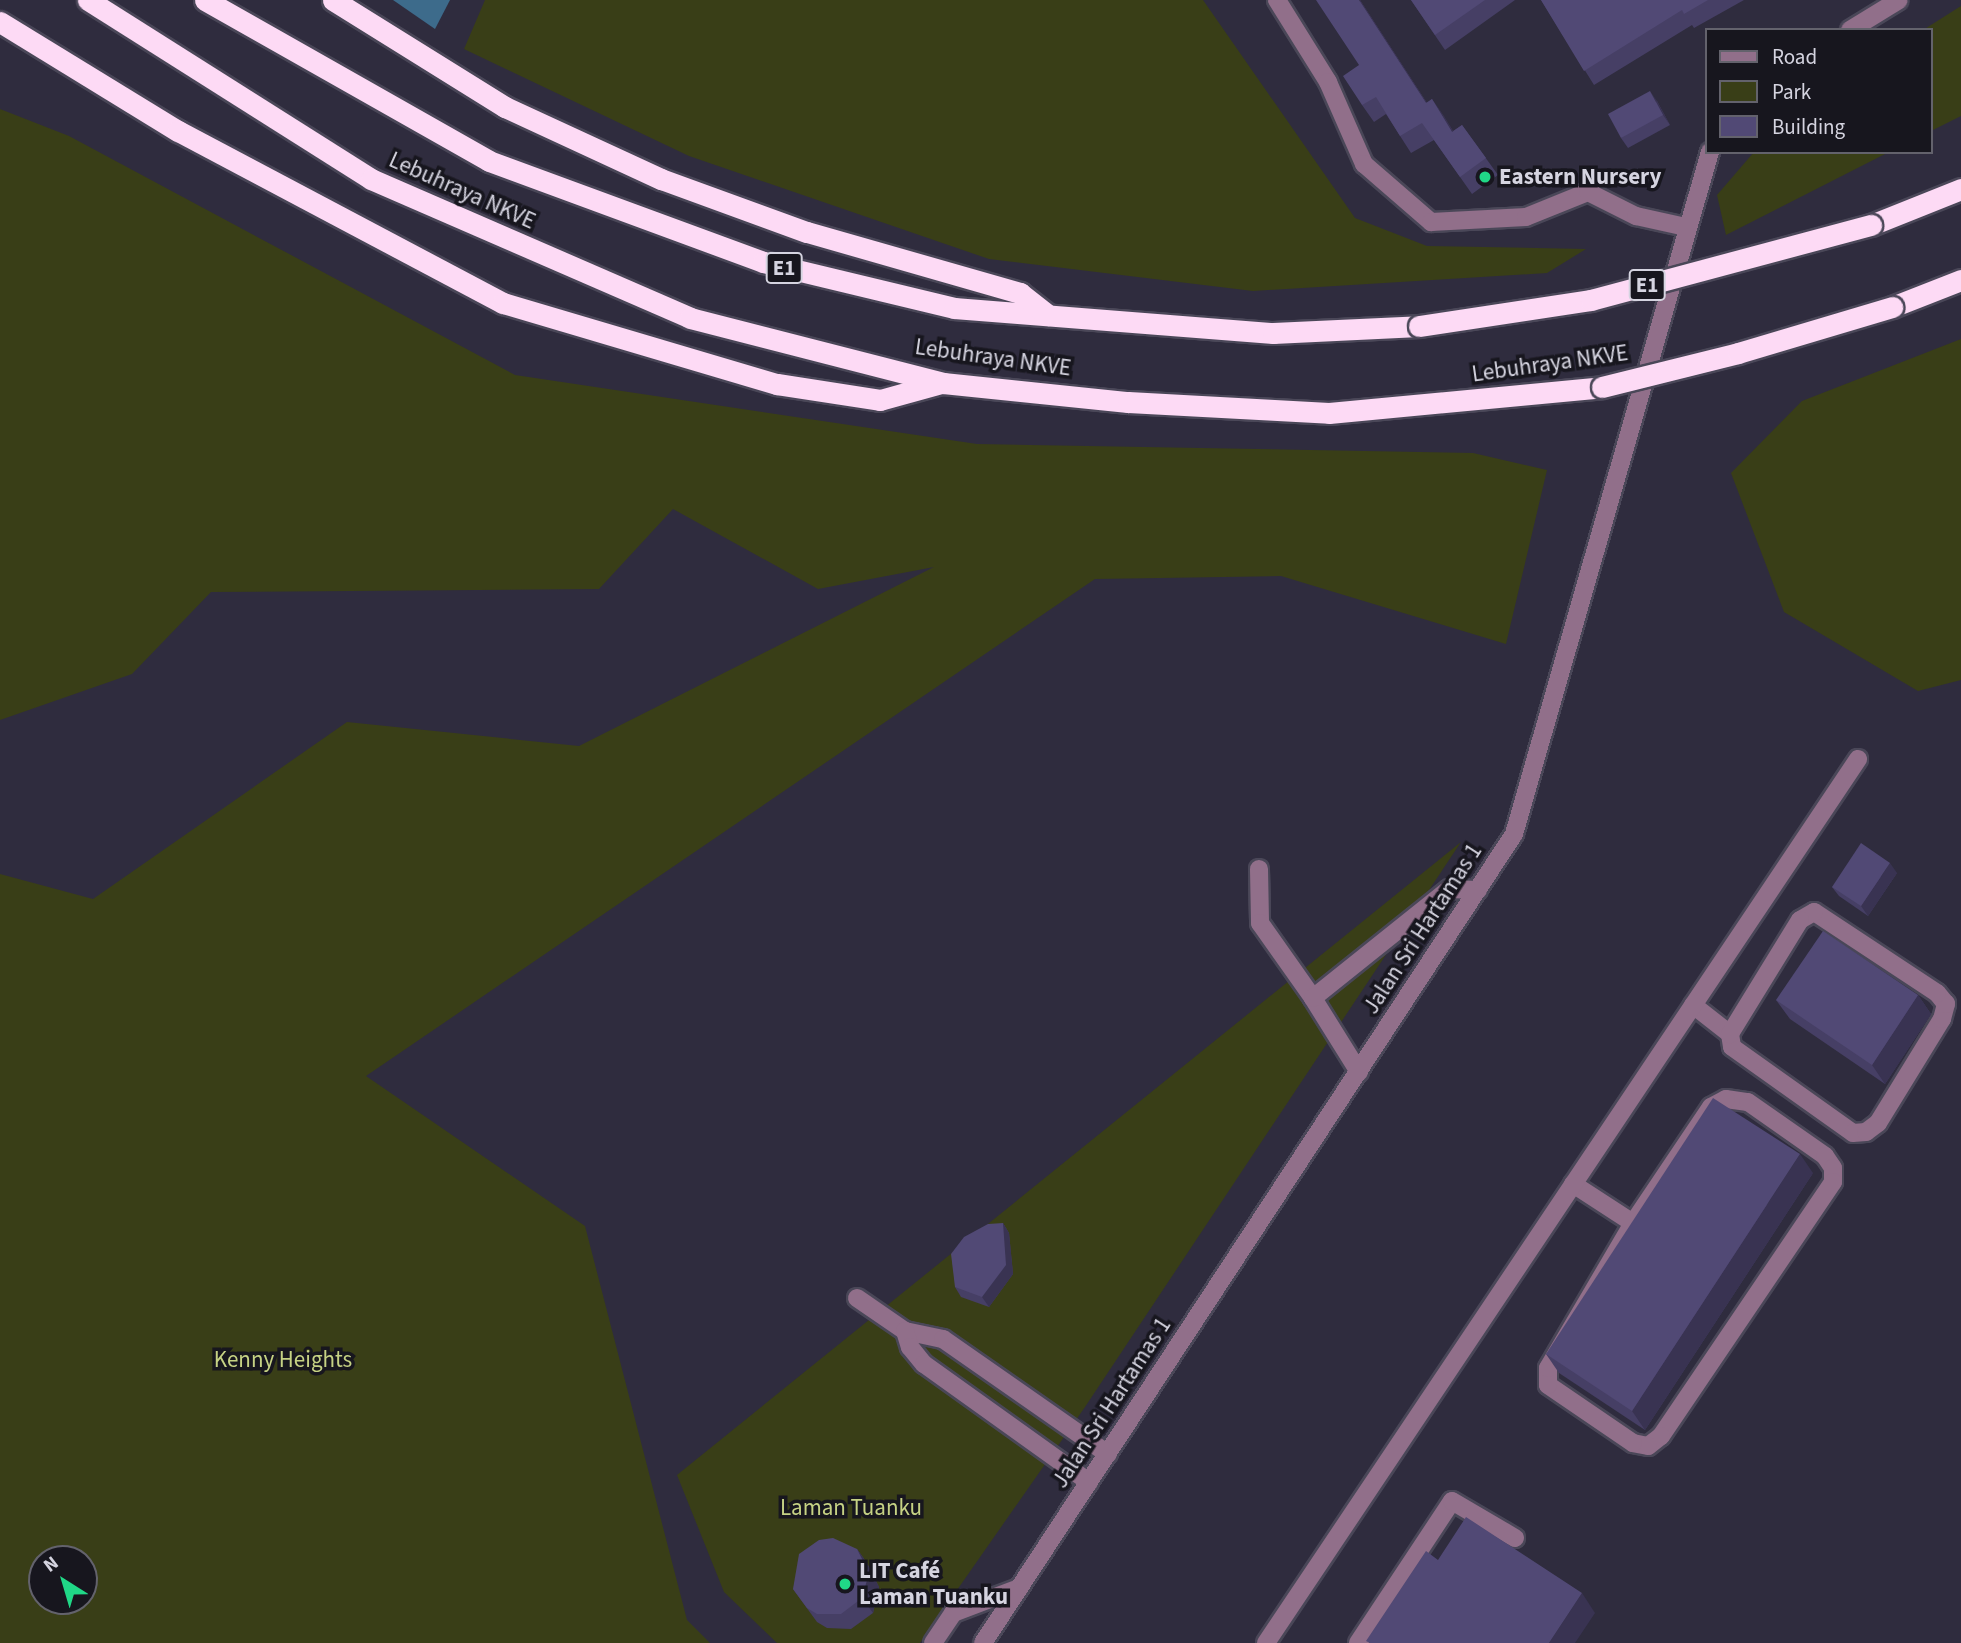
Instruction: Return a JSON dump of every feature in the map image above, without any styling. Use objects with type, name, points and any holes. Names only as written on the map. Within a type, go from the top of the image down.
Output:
[{"type":"highway","name":"Lebuhraya NKVE","points":[[88,0],[370,179],[690,318],[943,383],[1128,402],[1329,412],[1602,387],[1738,353],[1892,307],[1961,280]]},
{"type":"highway","name":"Lebuhraya NKVE","points":[[205,0],[502,166],[763,262],[954,308],[1273,333],[1419,326],[1591,300],[1871,225],[1961,189]]},
{"type":"highway","points":[[333,0],[505,107],[661,179],[807,232],[1020,293],[1048,315]]},
{"type":"highway","points":[[0,22],[178,131],[503,303],[777,384],[880,400],[943,383]]},
{"type":"street","points":[[1278,0],[1328,82],[1364,164],[1430,222],[1526,216],[1588,192],[1636,216],[1686,227]]},
{"type":"street","points":[[1853,28],[1899,0]]},
{"type":"street","name":"Jalan Sri Hartamas 1","points":[[983,1643],[1514,834],[1686,227],[1709,154]]},
{"type":"street","points":[[1266,1643],[1858,759]]},
{"type":"street","points":[[1259,869],[1260,923],[1313,998],[1359,1072]]},
{"type":"street","points":[[1313,998],[1449,889],[1478,890]]},
{"type":"street","points":[[1693,1005],[1730,1034],[1732,1047],[1853,1133],[1866,1132],[1878,1123],[1942,1019],[1946,1004],[1926,985],[1814,912],[1800,920],[1730,1034]]},
{"type":"street","points":[[1726,1098],[1748,1102],[1825,1156],[1833,1168],[1833,1182],[1661,1436],[1648,1446],[1633,1443],[1548,1385],[1556,1350],[1633,1223],[1711,1107],[1726,1098]]},
{"type":"street","points":[[1573,1184],[1633,1223]]},
{"type":"street","points":[[857,1298],[905,1331],[943,1339],[1108,1454]]},
{"type":"street","points":[[905,1331],[910,1347],[924,1364],[1089,1482]]},
{"type":"street","points":[[1357,1643],[1452,1501],[1515,1538]]},
{"type":"street","points":[[933,1643],[953,1613],[1019,1587]]},
{"type":"green space","points":[[485,0],[1203,0],[1355,218],[1427,246],[1586,249],[1547,273],[1253,291],[989,259],[689,156],[464,49]]},
{"type":"green space","points":[[1961,6],[1961,116],[1933,130],[1933,28],[1926,28]]},
{"type":"green space","name":"Kenny Heights","points":[[0,109],[69,136],[515,375],[977,444],[1473,453],[1547,470],[1506,644],[1281,576],[1095,579],[366,1076],[585,1226],[687,1620],[710,1643],[0,1643],[0,874],[93,899],[347,722],[579,746],[934,567],[818,589],[673,509],[599,589],[211,592],[132,674],[0,720]]},
{"type":"green space","points":[[1752,154],[1885,154],[1726,235],[1717,195]]},
{"type":"green space","points":[[1961,339],[1961,680],[1918,691],[1784,612],[1731,473],[1802,401]]},
{"type":"green space","name":"Laman Tuanku","points":[[1461,842],[1085,1407],[920,1643],[777,1643],[724,1592],[677,1475]]},
{"type":"water","points":[[393,0],[450,0],[435,29]]},
{"type":"building","points":[[1316,0],[1359,0],[1426,103],[1432,99],[1452,132],[1462,125],[1486,158],[1460,177],[1422,123],[1400,136],[1376,97],[1362,105],[1343,76],[1359,65]]},
{"type":"building","points":[[1411,0],[1485,0],[1435,35]]},
{"type":"building","points":[[1541,0],[1708,0],[1684,14],[1682,10],[1584,71]]},
{"type":"building","points":[[1650,91],[1663,115],[1621,138],[1608,114]]},
{"type":"building","points":[[1861,843],[1890,863],[1861,906],[1832,887]]},
{"type":"building","points":[[1823,931],[1918,995],[1872,1065],[1776,1000]]},
{"type":"building","points":[[1713,1098],[1800,1154],[1632,1411],[1546,1354]]},
{"type":"building","points":[[1003,1223],[1006,1265],[982,1297],[955,1287],[951,1254],[964,1237],[988,1224]]},
{"type":"building","points":[[1466,1517],[1582,1593],[1549,1643],[1366,1641],[1426,1551],[1438,1560]]},
{"type":"building","points":[[833,1538],[857,1549],[869,1573],[862,1598],[841,1614],[817,1614],[807,1608],[793,1589],[799,1554],[819,1540]]},
{"type":"place","name":"Eastern Nursery","points":[[1485,177]]},
{"type":"place","name":"LIT Café Laman Tuanku","points":[[845,1584]]}]
